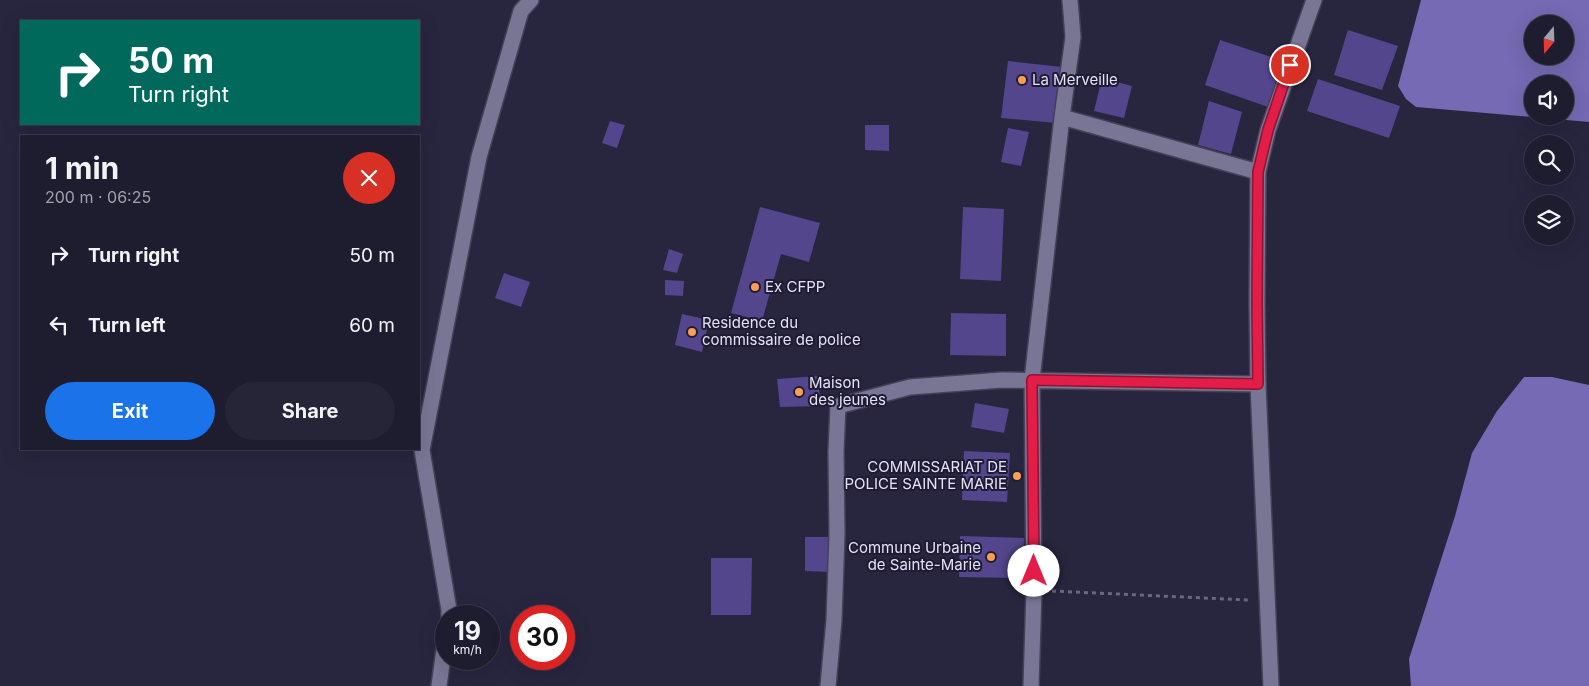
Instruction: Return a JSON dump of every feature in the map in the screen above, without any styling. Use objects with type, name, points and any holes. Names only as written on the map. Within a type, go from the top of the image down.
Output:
[{"type":"street","points":[[448,605],[422,450],[479,157],[521,11],[532,0]]},
{"type":"street","points":[[1031,686],[1034,590],[1032,380],[1062,117],[1074,37],[1070,0]]},
{"type":"street","points":[[1272,686],[1258,384],[1258,172],[1268,130],[1314,0]]},
{"type":"street","points":[[1062,117],[1258,172]]},
{"type":"street","points":[[828,686],[834,620],[838,406],[910,387],[1002,380],[1258,384]]},
{"type":"street","points":[[439,686],[441,670]]},
{"type":"path","points":[[1034,590],[1268,601]]},
{"type":"shaded area","points":[[1421,0],[1589,0],[1589,122],[1574,121],[1574,75],[1524,75],[1524,116],[1416,107],[1406,99],[1398,86]]},
{"type":"shaded area","points":[[1524,377],[1552,377],[1589,385],[1589,686],[1411,686],[1409,659],[1455,516],[1472,453],[1497,411]]},
{"type":"building","points":[[1348,30],[1398,46],[1382,90],[1334,75]]},
{"type":"building","points":[[1220,40],[1286,62],[1271,108],[1205,85]]},
{"type":"building","points":[[1008,61],[1062,67],[1056,123],[1001,118]]},
{"type":"building","points":[[1102,78],[1132,86],[1124,118],[1094,111]]},
{"type":"building","points":[[1318,79],[1400,106],[1389,138],[1307,111]]},
{"type":"building","points":[[1209,101],[1242,112],[1231,154],[1198,145]]},
{"type":"building","points":[[610,121],[625,125],[617,148],[602,143]]},
{"type":"building","points":[[865,125],[889,125],[889,151],[865,150]]},
{"type":"building","points":[[1008,128],[1029,132],[1021,166],[1001,162]]},
{"type":"building","name":"Ex CFPP","points":[[760,207],[820,223],[809,262],[781,254],[762,321],[731,313]]},
{"type":"building","points":[[963,207],[1004,209],[1001,281],[960,279]]},
{"type":"building","points":[[669,249],[683,254],[677,273],[663,270]]},
{"type":"building","points":[[504,273],[530,282],[521,307],[495,298]]},
{"type":"building","points":[[665,280],[684,281],[683,296],[665,295]]},
{"type":"building","points":[[951,313],[1006,314],[1006,356],[950,355]]},
{"type":"building","name":"Residence du commissaire de police","points":[[682,314],[709,320],[702,352],[675,345]]},
{"type":"building","name":"Maison des jeunes","points":[[818,376],[821,406],[780,407],[777,379]]},
{"type":"building","points":[[975,403],[1009,409],[1004,433],[971,427]]},
{"type":"building","points":[[964,451],[1010,453],[1007,502],[962,500]]},
{"type":"building","name":"Commune Urbaine de Sainte-Marie","points":[[960,536],[1024,538],[1023,578],[959,577]]},
{"type":"building","points":[[805,537],[828,537],[828,572],[805,571]]},
{"type":"building","points":[[711,558],[752,558],[751,615],[711,615]]},
{"type":"place","name":"La Merveille","points":[[1022,80]]},
{"type":"place","name":"Ex CFPP","points":[[755,287]]},
{"type":"place","name":"Residence du commissaire de police","points":[[692,332]]},
{"type":"place","name":"Maison des jeunes","points":[[799,392]]},
{"type":"place","name":"COMMISSARIAT DE POLICE SAINTE MARIE","points":[[1017,476]]},
{"type":"place","name":"Commune Urbaine de Sainte-Marie","points":[[991,557]]},
{"type":"route","points":[[1034,571],[1032,380],[1258,384],[1258,172],[1268,130],[1290,65]]}]
